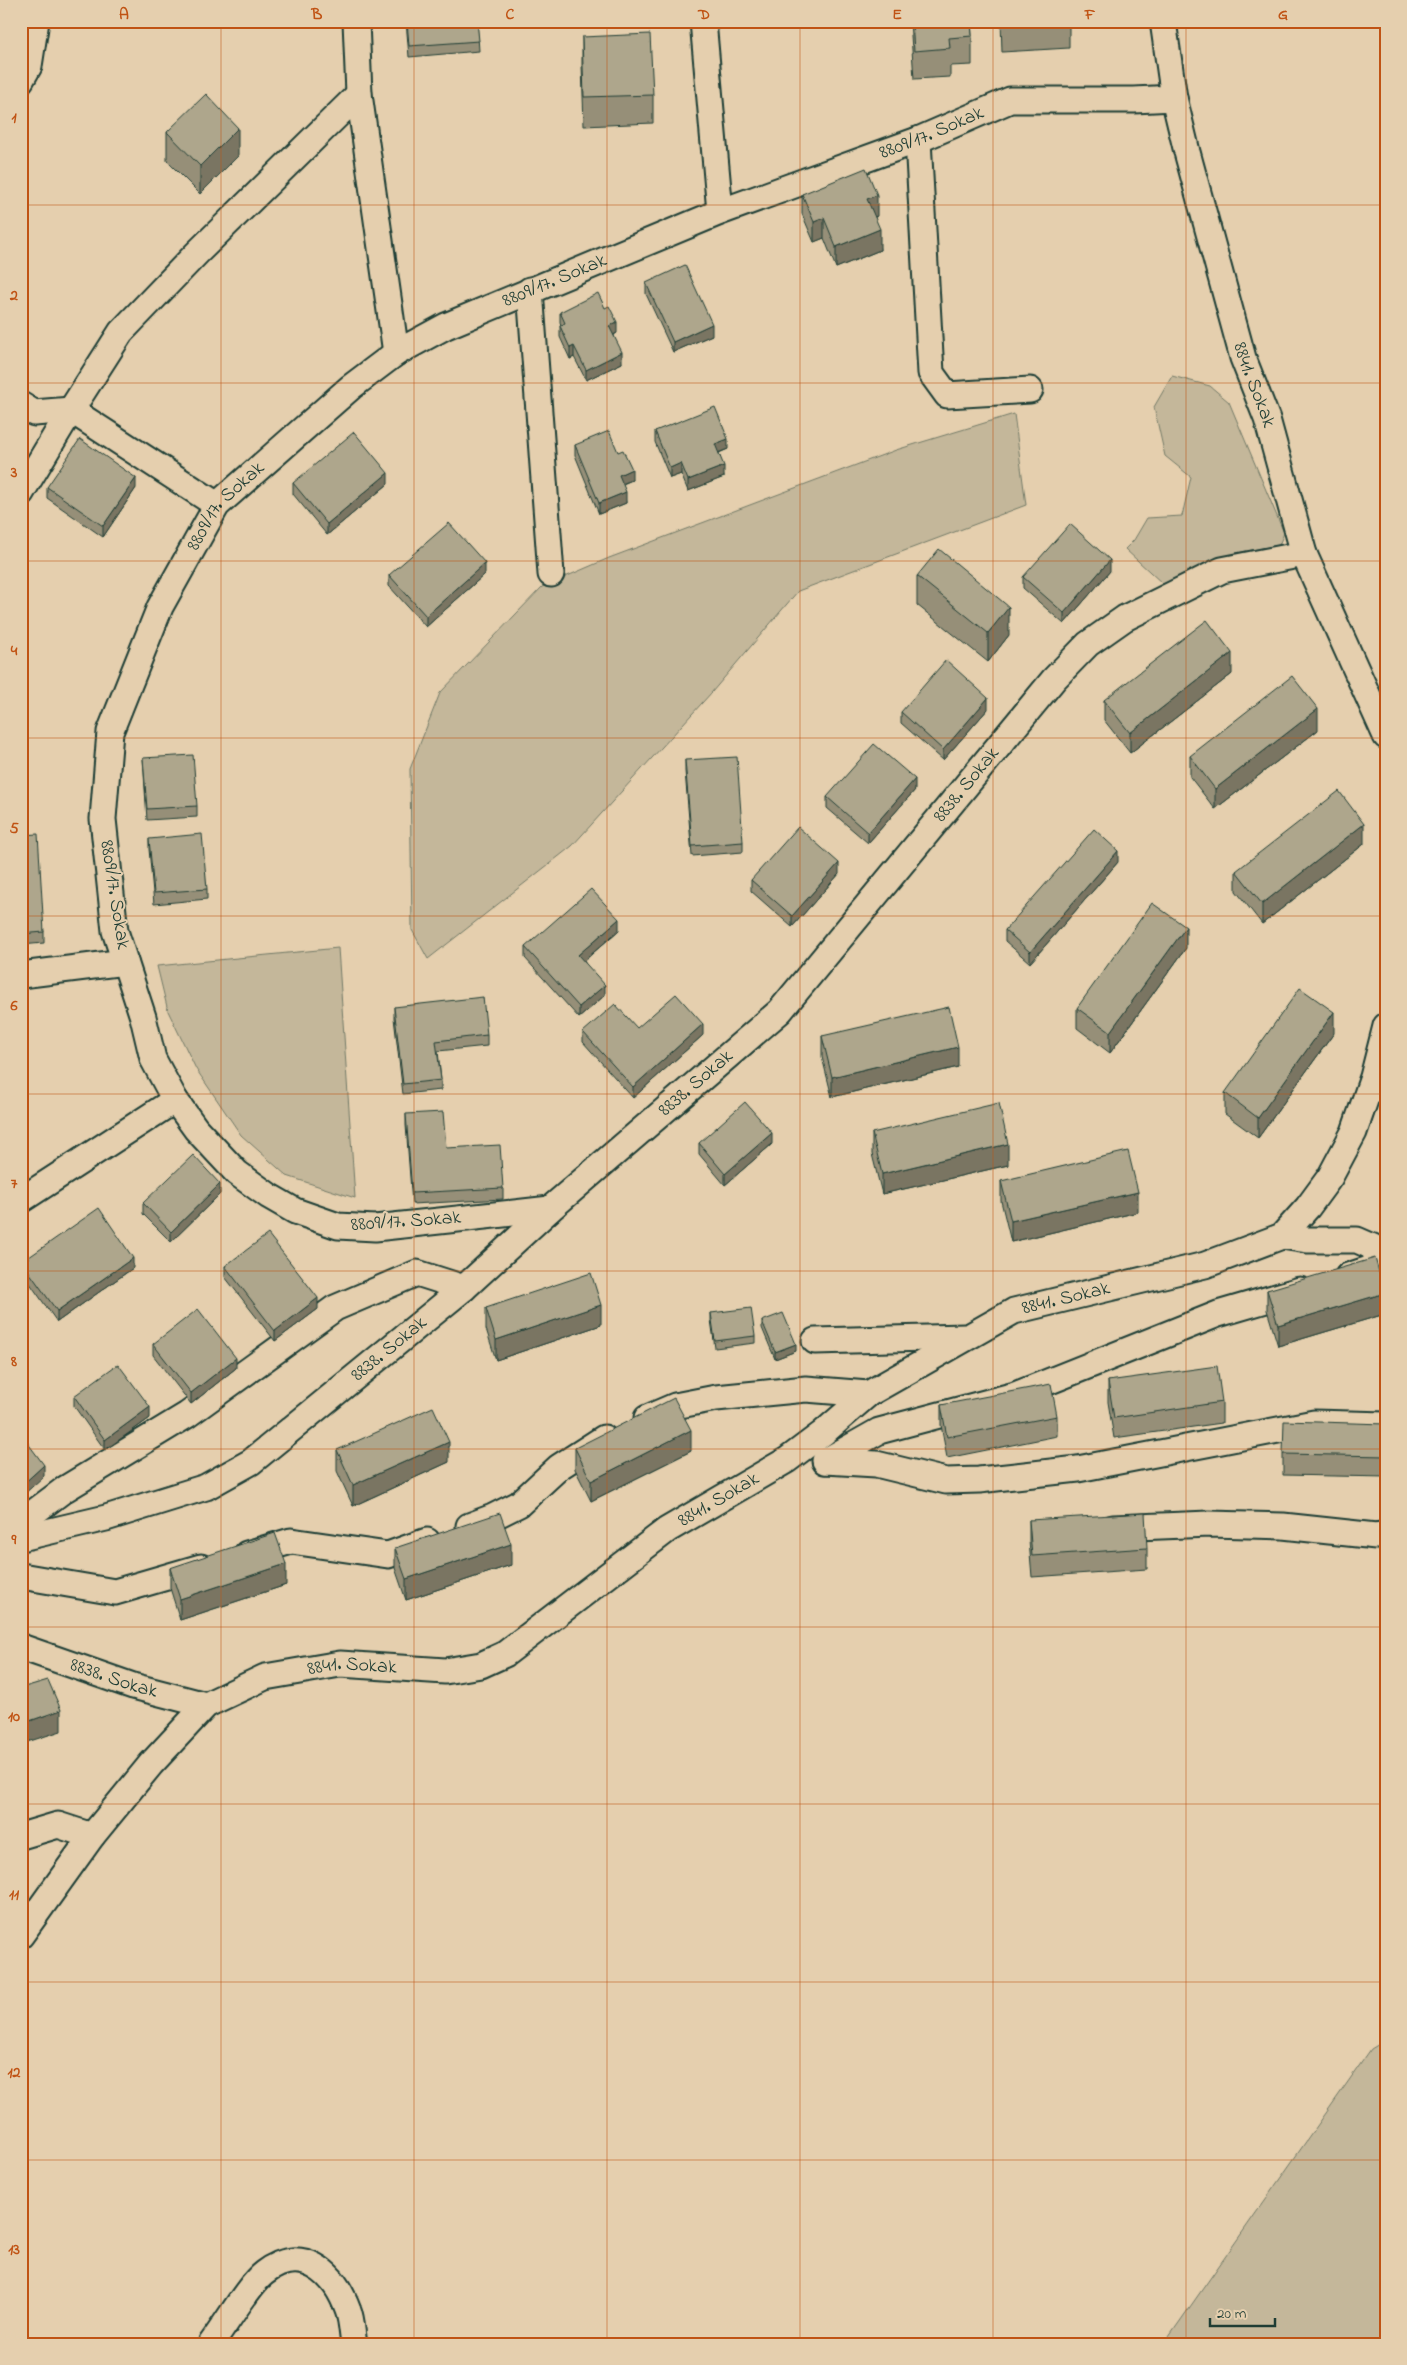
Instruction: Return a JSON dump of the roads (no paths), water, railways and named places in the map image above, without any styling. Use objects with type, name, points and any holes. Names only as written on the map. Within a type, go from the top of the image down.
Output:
[{"type":"street","points":[[21,80],[29,66],[36,21]]},
{"type":"street","points":[[356,21],[359,94],[396,353]]},
{"type":"street","points":[[703,21],[720,212]]},
{"type":"street","name":"8841. Sokak","points":[[1163,21],[1174,98],[1243,358],[1267,419],[1304,554],[1386,736]]},
{"type":"street","points":[[21,493],[121,332],[197,253],[359,94]]},
{"type":"street","name":"8809/17. Sokak","points":[[550,1209],[375,1228],[338,1226],[296,1211],[268,1196],[237,1173],[196,1129],[175,1100],[153,1059],[144,1017],[115,931],[103,819],[110,732],[160,608],[218,505],[351,387],[396,353],[446,326],[720,212],[918,140],[1010,100],[1134,100],[1174,98]]},
{"type":"street","points":[[918,140],[931,373],[947,395],[1030,390]]},
{"type":"street","points":[[530,290],[551,574]]},
{"type":"street","points":[[21,405],[34,413],[71,410],[218,505]]},
{"type":"street","name":"8838. Sokak","points":[[21,1538],[106,1518],[206,1487],[251,1462],[464,1288],[550,1209],[780,1011],[1054,679],[1088,644],[1125,618],[1222,570],[1304,554]]},
{"type":"street","points":[[21,975],[125,962]]},
{"type":"street","name":"8841. Sokak","points":[[21,1935],[92,1836],[151,1764],[206,1705],[266,1678],[340,1664],[445,1671],[481,1665],[505,1654],[667,1530],[787,1460],[823,1433],[868,1394],[1014,1311],[1205,1265],[1282,1236],[1308,1207],[1330,1177],[1354,1132],[1373,1077],[1386,1026]]},
{"type":"street","points":[[21,1200],[175,1100]]},
{"type":"street","points":[[826,1461],[879,1431],[1015,1395],[1218,1314],[1369,1271],[1375,1267],[1377,1258],[1374,1247],[1357,1240],[1307,1240],[1282,1236]]},
{"type":"street","points":[[21,1522],[65,1489],[187,1416],[334,1308],[417,1274],[464,1288]]},
{"type":"street","points":[[815,1341],[969,1337]]},
{"type":"street","points":[[21,1576],[115,1592],[291,1541],[388,1556],[493,1518],[518,1504],[559,1466],[611,1434],[675,1406],[716,1398],[806,1388],[868,1394]]},
{"type":"street","points":[[787,1460],[876,1464],[946,1481],[978,1480],[1078,1469],[1314,1423],[1386,1425]]},
{"type":"street","points":[[1092,1529],[1209,1524],[1283,1526],[1376,1536],[1386,1534]]},
{"type":"street","name":"8838. Sokak","points":[[21,1647],[133,1686],[206,1705]]},
{"type":"street","points":[[21,1836],[58,1825],[92,1836]]},
{"type":"street","points":[[220,2337],[263,2273],[289,2259],[303,2260],[320,2268],[333,2282],[348,2310],[354,2344]]}]
